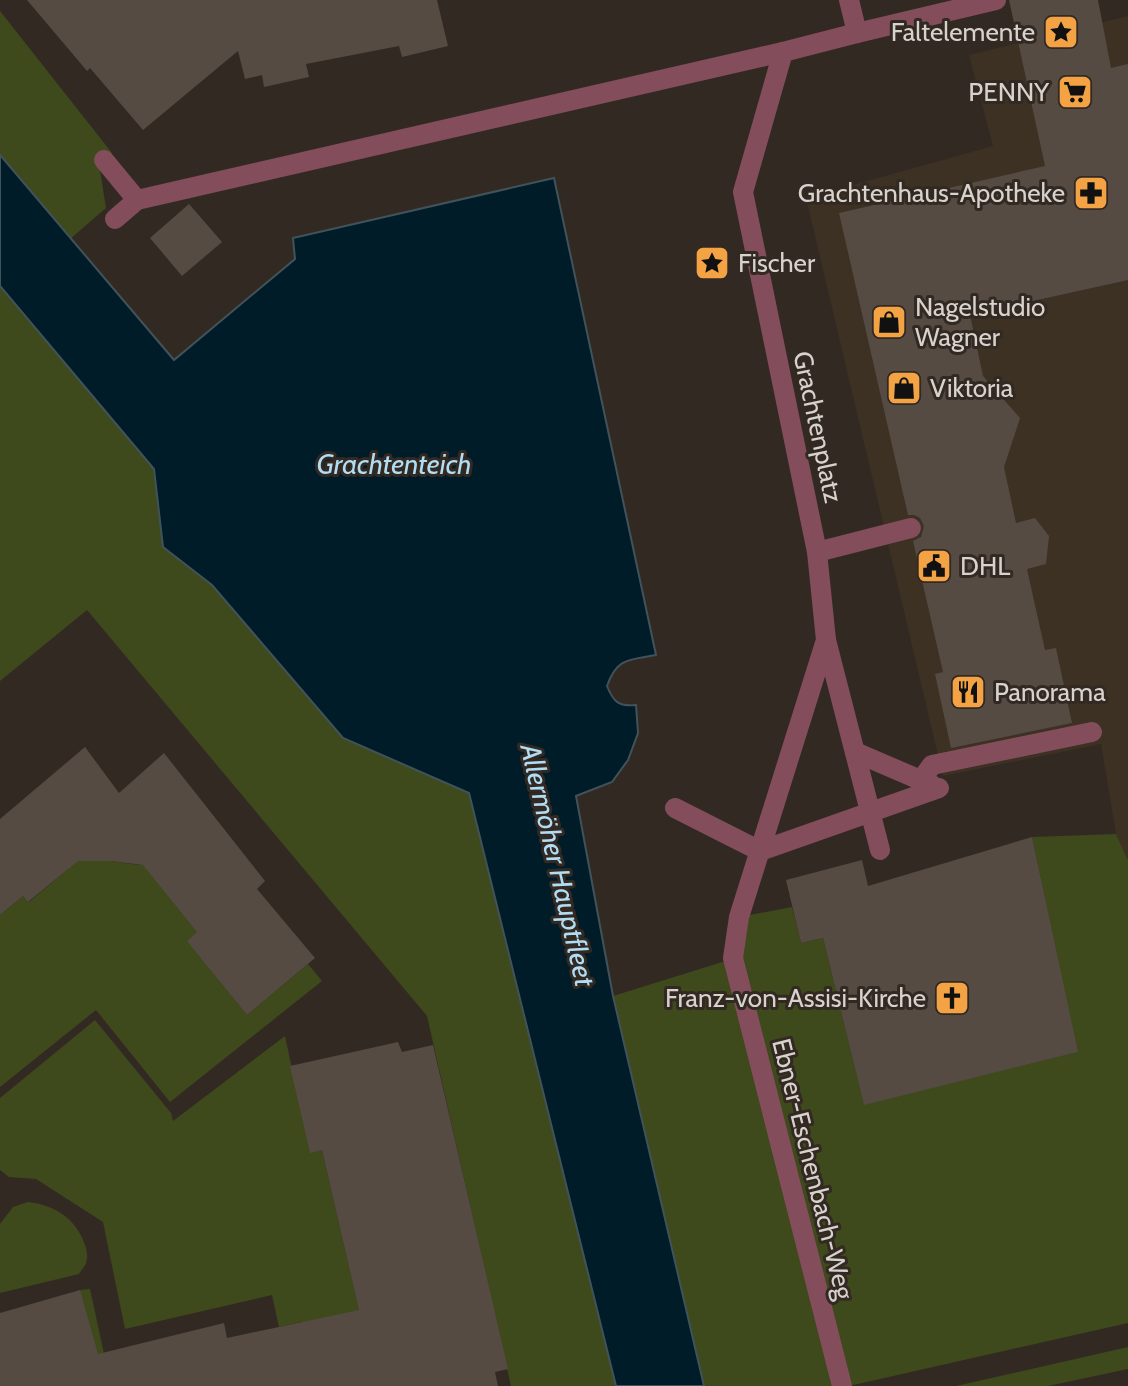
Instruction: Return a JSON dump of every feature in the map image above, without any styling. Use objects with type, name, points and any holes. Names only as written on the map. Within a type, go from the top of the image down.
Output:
[{"type":"street","points":[[849,0],[857,33]]},
{"type":"street","points":[[115,219],[137,200],[996,0]]},
{"type":"street","name":"Grachtenplatz","points":[[739,917],[826,640],[817,552],[743,192],[783,52]]},
{"type":"street","points":[[104,160],[137,200]]},
{"type":"street","points":[[817,552],[911,528]]},
{"type":"street","points":[[826,640],[880,850]]},
{"type":"street","points":[[921,780],[932,765],[1092,732]]},
{"type":"street","points":[[675,808],[760,851],[939,788],[855,752]]},
{"type":"street","name":"Ebner-Eschenbach-Weg","points":[[739,917],[733,958],[842,1386]]},
{"type":"shaded area","points":[[1128,16],[1128,860],[1116,834],[1101,744],[943,776],[806,198],[993,146],[969,55]]},
{"type":"green space","points":[[0,11],[112,153],[99,164],[106,208],[70,239],[0,155]]},
{"type":"green space","points":[[0,286],[154,469],[163,547],[212,585],[343,738],[469,793],[616,1386],[511,1386],[427,1016],[87,610],[0,681]]},
{"type":"green space","points":[[1116,834],[1128,860],[1128,1323],[849,1386],[704,1386],[613,996],[732,959],[739,917],[792,907],[801,943],[823,938],[864,1104],[1077,1052],[1032,837]]},
{"type":"green space","points":[[76,850],[86,861],[140,865],[146,857],[204,926],[188,941],[247,1015],[308,964],[322,981],[170,1102],[96,1010],[0,1087],[0,915],[23,896],[29,902],[67,870]]},
{"type":"green space","points":[[95,1020],[171,1113],[173,1121],[285,1036],[310,1152],[322,1150],[363,1326],[301,1322],[279,1327],[272,1295],[125,1329],[103,1222],[36,1179],[9,1177],[0,1170],[0,1098]]},
{"type":"green space","points":[[28,1202],[47,1206],[70,1220],[85,1245],[86,1263],[79,1274],[0,1293],[0,1224],[13,1207]]},
{"type":"green space","points":[[90,1289],[111,1386],[99,1386],[80,1290]]},
{"type":"green space","points":[[1128,1347],[1128,1369],[1048,1386],[956,1386]]},
{"type":"water","name":"Grachtenteich","points":[[0,155],[174,360],[295,259],[293,238],[554,178],[656,655],[632,659],[620,665],[611,677],[607,686],[614,699],[620,704],[636,705],[638,733],[628,760],[612,782],[576,796],[613,996],[704,1386],[616,1386],[469,793],[343,738],[212,585],[163,547],[154,469],[0,286]]},
{"type":"building","points":[[27,0],[437,0],[448,46],[402,57],[399,46],[306,64],[309,77],[264,87],[262,75],[245,79],[238,51],[143,130],[90,68],[87,71]]},
{"type":"building","points":[[1009,0],[1098,0],[1111,68],[1128,64],[1128,280],[970,315],[983,376],[1020,418],[1004,467],[1016,523],[1035,518],[1049,536],[1046,564],[1027,569],[1045,650],[1056,648],[1072,723],[951,748],[935,674],[943,672],[913,541],[921,537],[924,526],[920,518],[908,515],[839,213],[1045,166]]},
{"type":"building","points":[[189,204],[222,242],[182,276],[150,238]]},
{"type":"building","points":[[85,747],[119,793],[164,753],[265,881],[257,889],[315,958],[247,1015],[187,941],[197,932],[143,865],[78,861],[28,902],[23,896],[0,915],[0,819]]},
{"type":"building","name":"Franz-von-Assisi-Kirche","points":[[1032,837],[1078,1052],[864,1105],[823,938],[801,943],[786,880],[862,860],[868,886]]},
{"type":"building","points":[[398,1042],[402,1052],[433,1045],[508,1369],[495,1372],[498,1386],[0,1386],[0,1313],[80,1290],[98,1354],[224,1323],[227,1338],[359,1310],[322,1150],[310,1153],[290,1066]]},
{"type":"place","name":"Faltelemente","points":[[1061,32]]},
{"type":"place","name":"PENNY","points":[[1075,92]]},
{"type":"place","name":"Grachtenhaus-Apotheke","points":[[1091,193]]},
{"type":"place","name":"Fischer","points":[[712,263]]},
{"type":"place","name":"Nagelstudio Wagner","points":[[889,322]]},
{"type":"place","name":"Viktoria","points":[[904,388]]},
{"type":"place","name":"DHL","points":[[934,566]]},
{"type":"place","name":"Panorama","points":[[968,692]]},
{"type":"place","name":"Franz-von-Assisi-Kirche","points":[[952,998]]},
{"type":"water label","name":"Allermöher Hauptfleet","points":[[558,865]]}]
